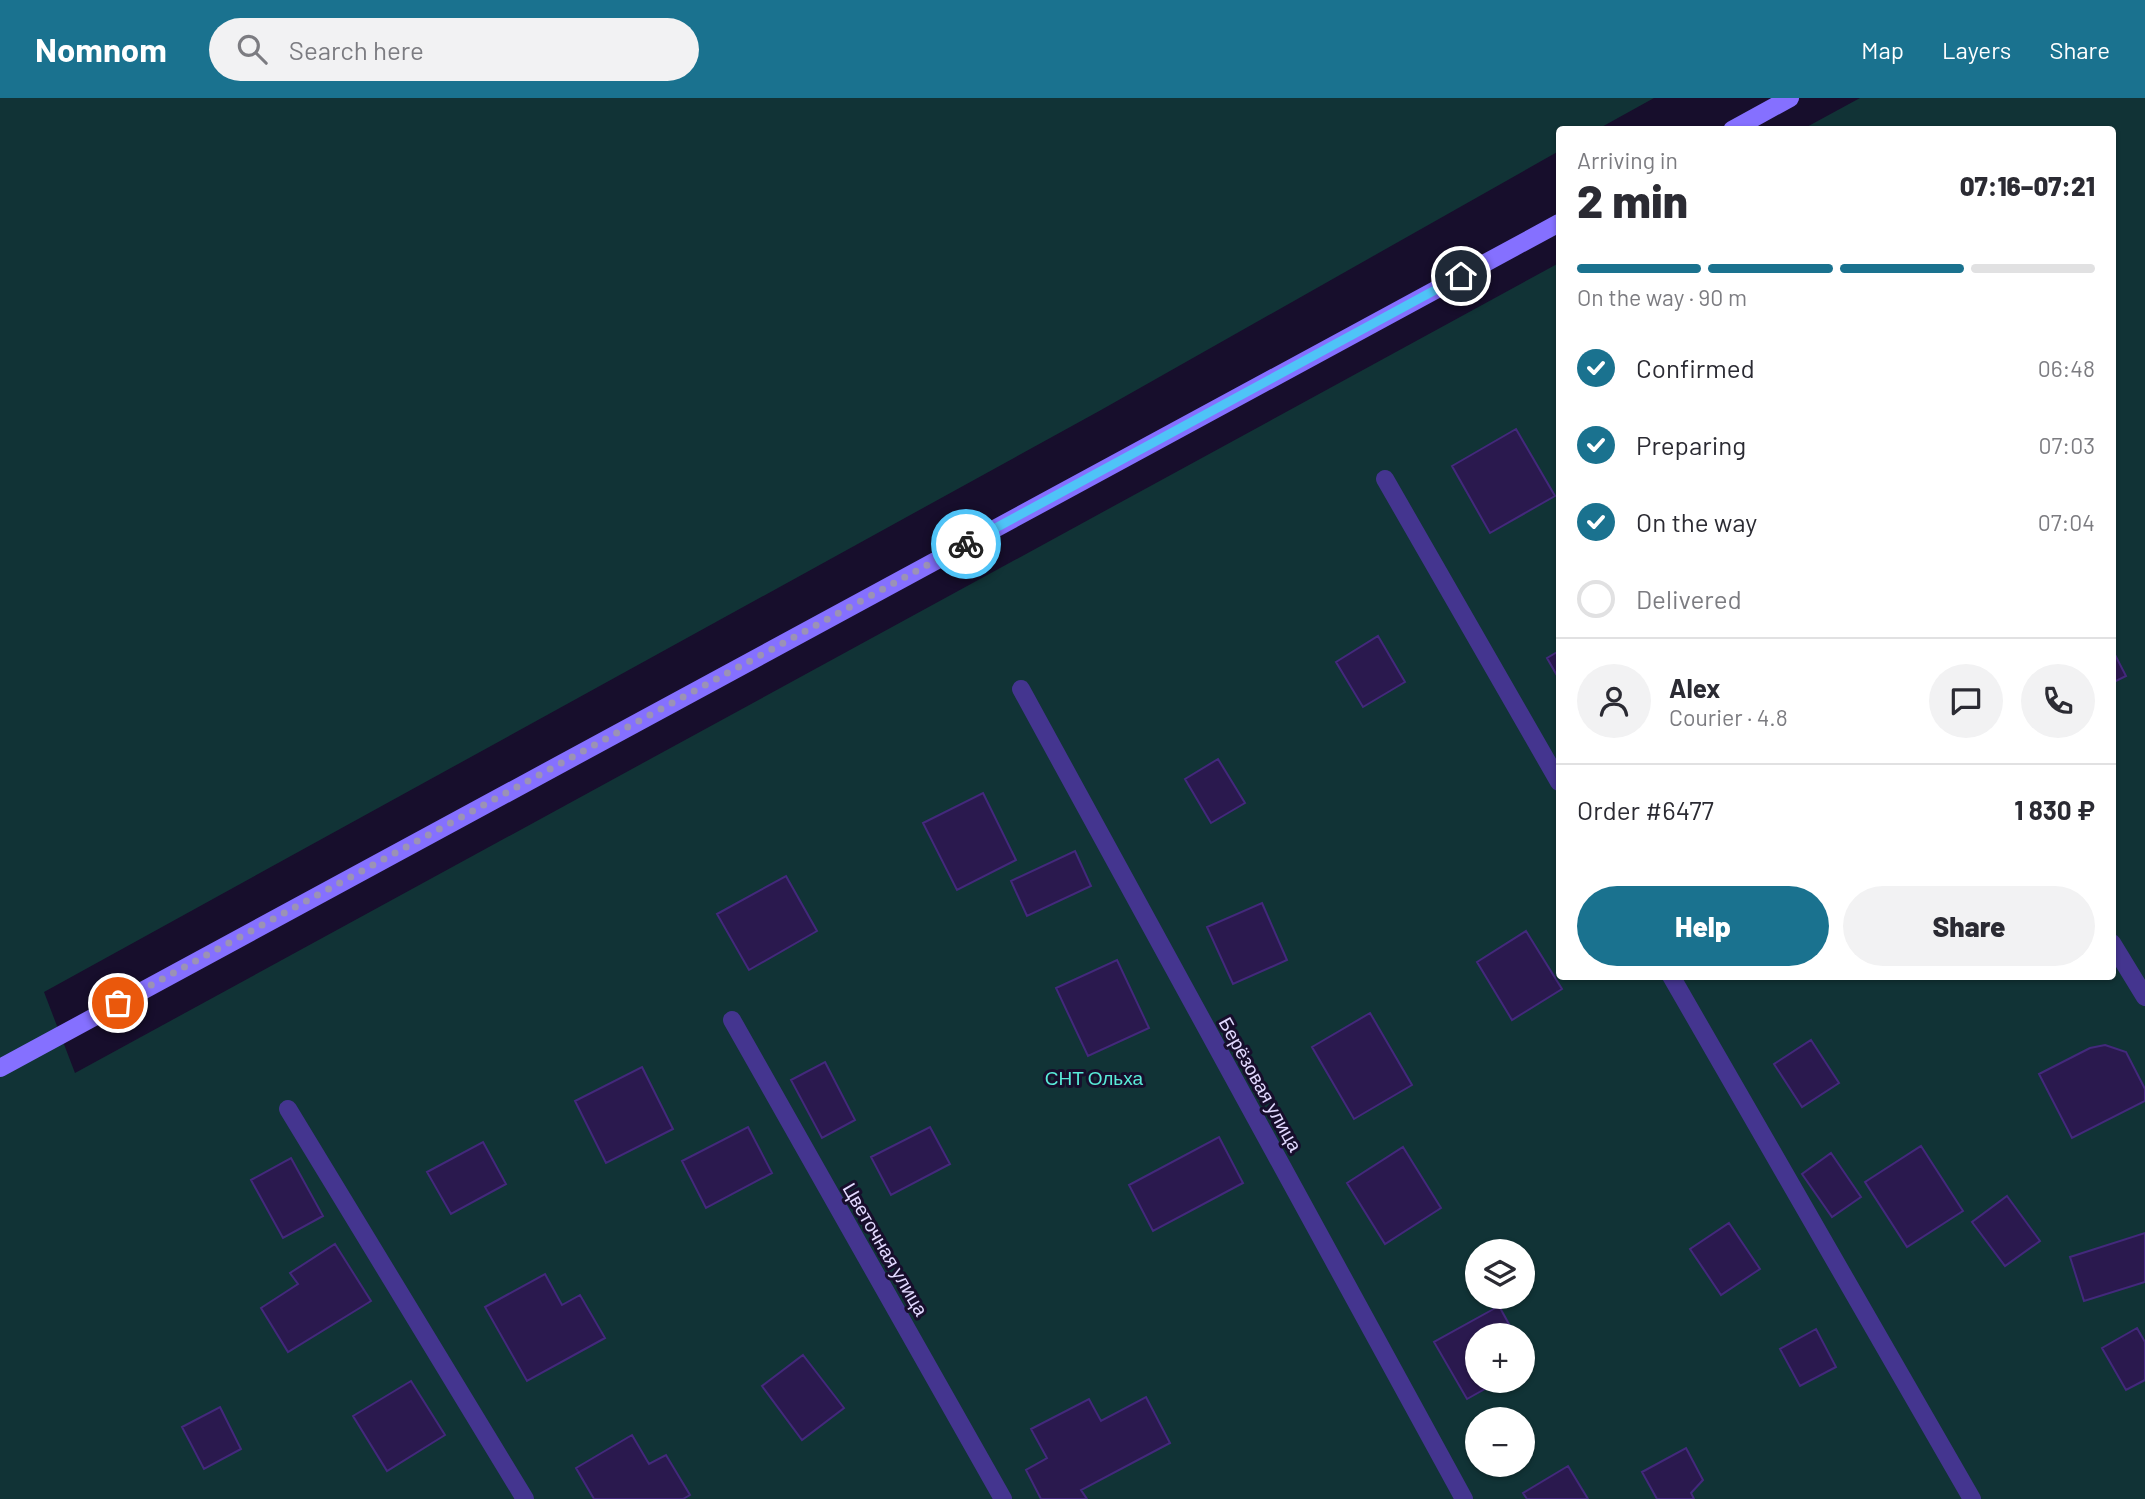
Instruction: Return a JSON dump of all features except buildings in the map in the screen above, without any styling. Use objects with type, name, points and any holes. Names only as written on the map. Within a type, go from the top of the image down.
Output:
[{"type":"main road","points":[[1739,126],[1790,98]]},
{"type":"main road","points":[[0,1068],[1556,225]]},
{"type":"street","points":[[1385,480],[1556,777]]},
{"type":"street","name":"Берёзовая улица","points":[[1021,689],[1464,1499]]},
{"type":"street","points":[[2116,950],[2145,997]]},
{"type":"street","points":[[1673,980],[1972,1499]]},
{"type":"street","name":"Цветочная улица","points":[[732,1020],[1003,1499]]},
{"type":"street","points":[[288,1108],[525,1499]]},
{"type":"green space","name":"СНТ Ольха","points":[[0,98],[1654,98],[1603,126],[1556,126],[1556,153],[1101,410],[44,992],[75,1073],[1556,265],[1556,980],[2116,980],[2116,126],[1809,126],[1860,98],[2145,98],[2145,1499],[0,1499]]},
{"type":"way so far","points":[[118,1003],[966,544]]},
{"type":"route","points":[[966,544],[1461,276]]}]
